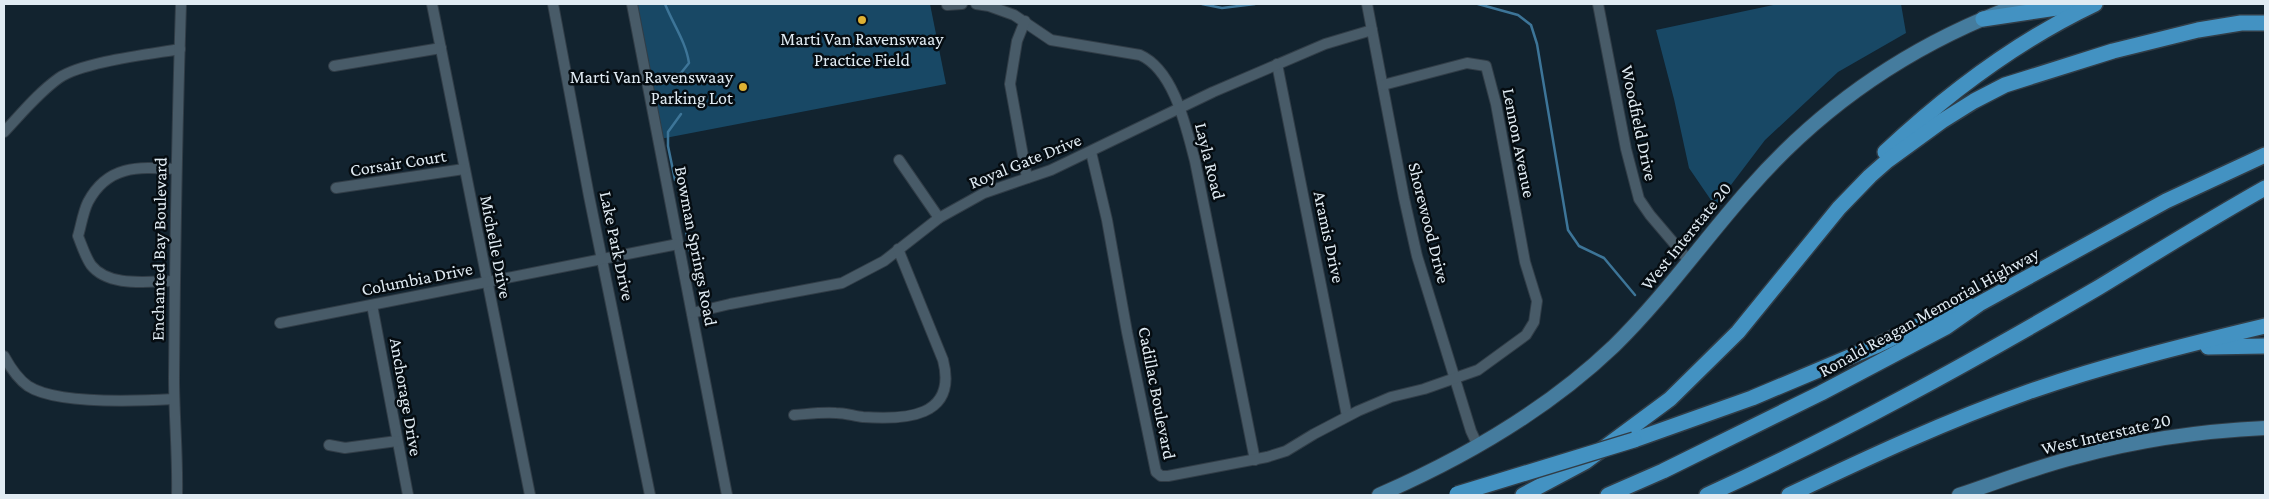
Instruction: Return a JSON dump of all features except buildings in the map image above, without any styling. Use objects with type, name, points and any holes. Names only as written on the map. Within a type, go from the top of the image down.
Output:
[{"type":"highway","points":[[1983,19],[2089,5]]},
{"type":"highway","points":[[1870,176],[1876,160],[1946,97],[2028,41],[2089,5]]},
{"type":"highway","points":[[1523,495],[1585,462],[1670,400],[1738,332],[1839,208],[1870,176],[1887,161],[1942,121],[2005,85],[2113,51],[2198,30],[2241,23],[2265,23]]},
{"type":"highway","name":"Ronald Reagan Memorial Highway","points":[[1608,495],[1706,450],[1821,393],[1946,327],[1979,304],[2166,201],[2265,155]]},
{"type":"highway","points":[[1707,495],[1838,432],[1922,387],[2088,293],[2265,188]]},
{"type":"highway","points":[[1454,494],[1634,440],[1752,398],[1878,345],[1952,310],[1979,304]]},
{"type":"highway","points":[[1788,495],[1892,447],[1963,417],[2030,392],[2172,349],[2265,326]]},
{"type":"highway","points":[[2172,349],[2265,346]]},
{"type":"main road","name":"West Interstate 20","points":[[1379,495],[1424,476],[1478,446],[1544,405],[1592,365],[1654,305],[1761,176],[1792,143],[1831,109],[1892,64],[1946,35],[2021,4]]},
{"type":"main road","name":"West Interstate 20","points":[[1959,495],[2076,457],[2170,436],[2214,430],[2265,428]]},
{"type":"street","name":"Enchanted Bay Boulevard","points":[[177,495],[178,458],[174,398],[176,169],[181,4]]},
{"type":"street","name":"Michelle Drive","points":[[432,4],[530,495]]},
{"type":"street","name":"Lake Park Drive","points":[[553,4],[650,495]]},
{"type":"street","name":"Bowman Springs Road","points":[[632,4],[650,101],[660,139],[678,244],[727,495]]},
{"type":"street","points":[[947,5],[962,4]]},
{"type":"street","name":"Layla Road","points":[[976,4],[989,6],[1014,15],[1051,40],[1136,54],[1152,61],[1163,75],[1179,110],[1195,161],[1254,460]]},
{"type":"street","name":"Shorewood Drive","points":[[1367,4],[1417,256],[1471,431],[1478,446]]},
{"type":"street","name":"Woodfield Drive","points":[[1598,4],[1626,149],[1639,199],[1650,215],[1690,262]]},
{"type":"street","points":[[1025,21],[1017,40],[1010,84],[1027,178]]},
{"type":"street","name":"Royal Gate Drive","points":[[692,313],[842,283],[884,261],[939,218],[984,193],[1091,152],[1277,64],[1324,44],[1372,30]]},
{"type":"street","points":[[334,66],[441,48]]},
{"type":"street","points":[[4,132],[31,101],[61,77],[89,67],[180,49]]},
{"type":"street","name":"Lennon Avenue","points":[[1383,85],[1467,63],[1486,66],[1496,104],[1525,262],[1537,301],[1534,322],[1531,328]]},
{"type":"street","name":"Aramis Drive","points":[[1277,64],[1348,416]]},
{"type":"street","name":"Cadillac Boulevard","points":[[1091,152],[1107,220],[1127,332],[1156,472],[1161,476],[1254,460],[1286,451],[1348,416],[1391,397],[1455,379],[1478,370],[1508,350],[1526,335],[1531,328]]},
{"type":"street","points":[[899,160],[939,218]]},
{"type":"street","points":[[175,281],[116,280],[103,276],[91,265],[78,236],[88,203],[110,176],[125,170],[142,167],[176,169]]},
{"type":"street","name":"Corsair Court","points":[[336,188],[464,169]]},
{"type":"street","name":"Columbia Drive","points":[[280,323],[678,244]]},
{"type":"street","points":[[794,416],[836,412],[861,417],[910,416],[930,410],[942,395],[946,386],[946,372],[943,360],[898,249]]},
{"type":"street","name":"Anchorage Drive","points":[[372,305],[396,440],[408,495]]},
{"type":"street","points":[[4,356],[15,373],[28,386],[50,395],[132,400],[174,398]]},
{"type":"street","points":[[329,445],[346,448],[396,440]]},
{"type":"shaded area","points":[[636,4],[930,4],[946,84],[660,139]]},
{"type":"shaded area","points":[[1778,4],[1901,4],[1906,33],[1838,72],[1765,140],[1715,206],[1689,168],[1656,30]]},
{"type":"waterway","points":[[665,4],[682,40],[689,63],[677,78]]},
{"type":"waterway","points":[[1202,4],[1222,8],[1255,4]]},
{"type":"waterway","points":[[1478,4],[1518,15],[1531,25],[1537,44],[1568,230],[1579,246],[1604,258],[1635,295]]},
{"type":"waterway","points":[[675,180],[668,146],[668,132],[681,114]]},
{"type":"waterway","points":[[683,215],[690,252]]},
{"type":"place","name":"Marti Van Ravenswaay Practice Field","points":[[862,20]]},
{"type":"place","name":"Marti Van Ravenswaay Parking Lot","points":[[743,87]]}]
